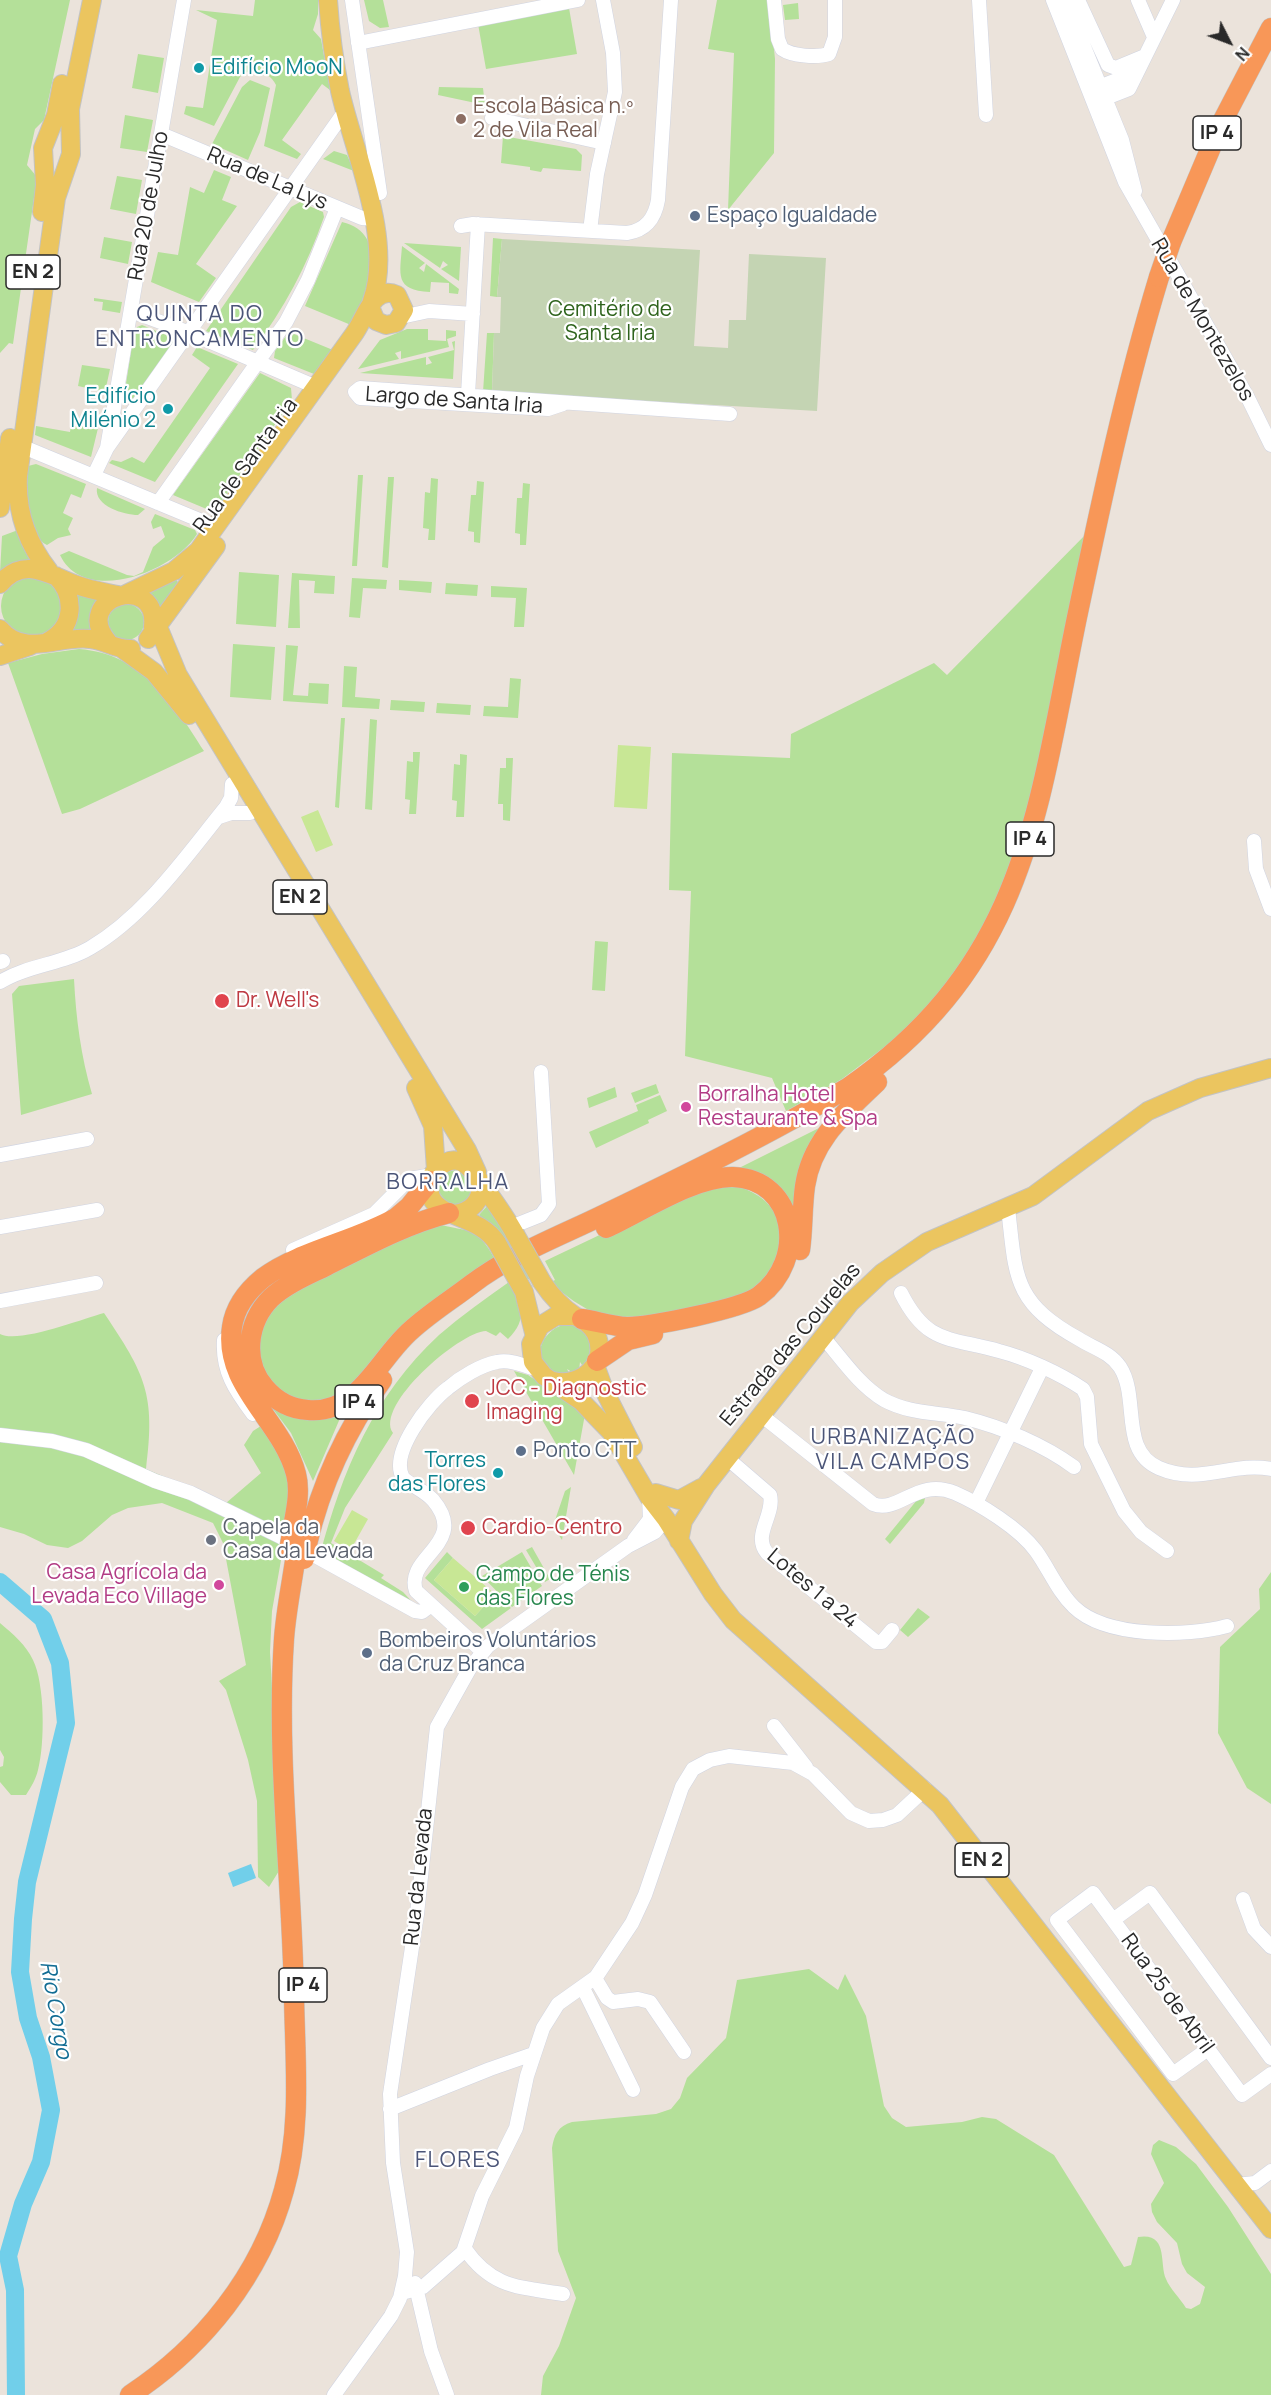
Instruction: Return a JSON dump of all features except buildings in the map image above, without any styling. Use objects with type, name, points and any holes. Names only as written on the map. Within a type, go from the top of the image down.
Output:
[{"type":"highway","name":"IP 4","points":[[130,2395],[173,2368],[221,2314],[239,2288],[273,2222],[291,2160],[295,2123],[295,2069],[291,1900],[283,1720],[285,1625],[283,1598],[324,1462],[356,1407],[410,1338],[461,1292],[496,1268],[773,1129],[849,1087],[874,1070],[920,1028],[967,972],[1006,904],[1033,828],[1119,428],[1165,281],[1216,135],[1271,28]]},
{"type":"highway","name":"IP 4","points":[[1176,247],[1271,57]]},
{"type":"highway","name":"IP 4","points":[[145,2395],[223,2324],[257,2276],[273,2247],[285,2216],[302,2148],[303,2003],[291,1685],[298,1547],[337,1456],[360,1412],[389,1372],[434,1322],[463,1299],[543,1254],[788,1134],[877,1082],[925,1041],[973,985],[1008,929],[1032,872],[1058,783],[1123,468],[1165,281]]},
{"type":"highway","points":[[596,1363],[633,1338],[738,1316],[764,1305],[777,1294],[788,1281],[797,1261],[806,1180],[816,1150],[833,1124],[877,1082]]},
{"type":"highway","points":[[298,1547],[296,1476],[279,1435],[243,1386],[235,1368],[231,1350],[233,1318],[243,1298],[265,1276],[396,1218],[409,1208],[433,1175]]},
{"type":"highway","points":[[543,1254],[604,1229],[697,1185],[717,1179],[732,1177],[754,1183],[770,1194],[780,1206],[790,1232],[787,1259],[776,1281],[757,1298],[730,1309],[631,1327],[579,1317]]},
{"type":"highway","points":[[451,1213],[420,1222],[356,1251],[295,1281],[273,1297],[257,1316],[251,1334],[251,1356],[257,1377],[271,1394],[290,1407],[309,1411],[336,1407],[361,1389],[412,1330],[461,1292]]},
{"type":"main road","name":"EN 2","points":[[0,508],[44,196],[46,138],[57,110],[79,0]]},
{"type":"main road","name":"EN 2","points":[[37,644],[58,635],[70,613],[66,589],[30,543],[22,518],[18,483],[21,446],[56,198],[68,165],[72,139],[70,109],[92,0]]},
{"type":"main road","name":"Rua de Santa Iria","points":[[122,595],[184,565],[216,527],[316,387],[371,304],[380,258],[374,219],[345,111],[333,46],[328,0]]},
{"type":"main road","points":[[338,0],[348,78],[369,164],[380,193],[390,240],[391,279],[396,310]]},
{"type":"main road","points":[[46,138],[64,136],[68,165]]},
{"type":"main road","points":[[386,292],[396,310],[376,321],[371,304],[386,292]]},
{"type":"main road","name":"Rua de Santa Iria","points":[[153,628],[175,603],[361,345],[396,310]]},
{"type":"main road","name":"EN 2","points":[[0,584],[18,570],[28,567],[88,589],[141,598],[151,609],[153,628],[167,653],[467,1150],[479,1177],[513,1230],[542,1282],[589,1325],[598,1342],[596,1363],[605,1392],[653,1495],[713,1594],[741,1628],[925,1789],[944,1810],[1271,2229]]},
{"type":"main road","points":[[115,645],[100,628],[101,612],[111,599],[122,595]]},
{"type":"main road","points":[[167,653],[165,626],[175,603]]},
{"type":"main road","name":"EN 2","points":[[37,644],[82,638],[136,648],[153,628]]},
{"type":"main road","points":[[0,629],[12,640],[37,644]]},
{"type":"main road","points":[[0,656],[37,644]]},
{"type":"main road","name":"EN 2","points":[[115,645],[145,664],[171,689],[250,813],[423,1101],[435,1137],[433,1175],[429,1189],[435,1204],[483,1227],[497,1244],[524,1292],[534,1334],[531,1353],[544,1375],[585,1404],[609,1429],[653,1495]]},
{"type":"main road","name":"Estrada das Courelas","points":[[679,1541],[682,1524],[706,1485],[823,1337],[867,1287],[908,1253],[932,1240],[1033,1196],[1148,1111],[1200,1088],[1271,1068]]},
{"type":"main road","points":[[433,1175],[442,1165],[457,1161],[464,1163],[479,1177],[482,1190],[475,1204],[462,1213],[451,1213]]},
{"type":"main road","points":[[534,1334],[540,1326],[556,1316],[579,1317]]},
{"type":"main road","points":[[544,1375],[572,1383],[589,1373],[596,1363]]},
{"type":"main road","points":[[653,1495],[682,1499],[706,1485]]},
{"type":"main road","points":[[666,1519],[681,1516],[690,1508]]},
{"type":"street","name":"Rua 20 de Julho","points":[[107,448],[184,0]]},
{"type":"street","points":[[352,0],[380,193]]},
{"type":"street","points":[[358,42],[509,6],[578,0]]},
{"type":"street","points":[[590,231],[596,180],[612,109],[614,64],[603,0]]},
{"type":"street","points":[[774,0],[778,39],[782,49],[792,53],[823,56],[829,54],[834,45],[835,0]]},
{"type":"street","points":[[979,0],[986,115]]},
{"type":"street","name":"Rua de Montezelos","points":[[1053,0],[1126,184],[1135,196],[1152,233],[1248,398],[1271,445]]},
{"type":"street","name":"Rua de Montezelos","points":[[1065,0],[1112,114],[1134,179],[1135,196]]},
{"type":"street","points":[[1078,0],[1108,65],[1116,68],[1145,56]]},
{"type":"street","points":[[1138,0],[1154,37]]},
{"type":"street","points":[[1102,94],[1117,87],[1137,72],[1173,0]]},
{"type":"street","points":[[461,226],[478,224],[627,233],[647,225],[658,203],[671,1]]},
{"type":"street","points":[[1063,25],[1082,58],[1095,90],[1102,94]]},
{"type":"street","points":[[1096,74],[1117,87]]},
{"type":"street","points":[[1112,114],[1117,87]]},
{"type":"street","points":[[1102,94],[1100,103],[1111,132],[1115,156]]},
{"type":"street","points":[[94,475],[107,448],[345,111]]},
{"type":"street","points":[[492,118],[604,143]]},
{"type":"street","name":"Rua de La Lys","points":[[161,134],[290,190],[374,219]]},
{"type":"street","points":[[158,503],[259,362],[297,304],[337,208]]},
{"type":"street","name":"Largo de Santa Iria","points":[[468,394],[478,224]]},
{"type":"street","points":[[396,310],[472,314]]},
{"type":"street","points":[[131,311],[190,333],[316,387]]},
{"type":"street","name":"Largo de Santa Iria","points":[[562,404],[548,409],[454,404],[360,398],[355,392],[360,388],[468,394],[549,399],[562,404],[730,414]]},
{"type":"street","points":[[21,446],[216,527]]},
{"type":"street","points":[[0,982],[18,973],[85,951],[118,926],[155,892],[215,820],[230,801],[232,784]]},
{"type":"street","points":[[215,820],[227,813],[250,813]]},
{"type":"street","points":[[1254,840],[1256,868],[1271,909]]},
{"type":"street","points":[[513,1230],[541,1215],[549,1204],[541,1072]]},
{"type":"street","points":[[0,1155],[87,1139]]},
{"type":"street","points":[[255,1417],[230,1380],[224,1361],[227,1323],[243,1290],[262,1270],[281,1256],[374,1214],[409,1179],[433,1175]]},
{"type":"street","points":[[1008,1208],[1016,1275],[1020,1287],[1035,1306],[1057,1326],[1105,1353],[1119,1366],[1131,1400],[1136,1445],[1146,1461],[1165,1470],[1189,1476],[1253,1468],[1271,1469]]},
{"type":"street","points":[[0,1227],[96,1210]]},
{"type":"street","points":[[0,1301],[96,1283]]},
{"type":"street","points":[[901,1293],[913,1315],[934,1333],[951,1340],[999,1351],[1042,1368],[1084,1391],[1091,1444],[1122,1508],[1137,1528],[1167,1551]]},
{"type":"street","points":[[823,1337],[864,1385],[890,1402],[915,1411],[969,1419],[1055,1454],[1074,1467]]},
{"type":"street","points":[[483,1652],[417,1593],[414,1579],[443,1537],[444,1523],[432,1498],[401,1475],[400,1464],[408,1437],[442,1393],[473,1372],[502,1361],[544,1375]]},
{"type":"street","points":[[976,1503],[1042,1368]]},
{"type":"street","points":[[761,1415],[876,1506],[888,1506],[920,1491],[935,1488],[976,1503],[1030,1544],[1067,1599],[1088,1618],[1118,1627],[1188,1633],[1227,1626]]},
{"type":"street","points":[[0,1435],[52,1441],[86,1450],[155,1481],[191,1493],[227,1509],[415,1611],[422,1612],[430,1606]]},
{"type":"street","name":"Lotes 1 a 24","points":[[727,1458],[770,1495],[771,1506],[761,1537],[762,1546],[767,1553],[876,1642],[882,1642],[892,1630]]},
{"type":"street","points":[[628,1546],[649,1521],[653,1495]]},
{"type":"street","points":[[628,1546],[655,1532],[666,1519]]},
{"type":"street","points":[[628,1546],[656,1539],[679,1541]]},
{"type":"street","name":"Rua da Levada","points":[[402,2293],[406,2268],[404,2234],[393,2163],[391,2083],[418,1907],[435,1737],[451,1698],[483,1652],[496,1640],[628,1546]]},
{"type":"street","points":[[774,1726],[808,1770],[850,1813],[865,1820],[883,1820],[897,1815],[925,1789]]},
{"type":"street","points":[[334,2395],[387,2322],[402,2293],[417,2290],[455,2261],[465,2249],[482,2196],[516,2128],[533,2054],[550,2015],[563,2001],[595,1978],[639,1908],[680,1792],[693,1769],[714,1758],[739,1756],[784,1760],[808,1770]]},
{"type":"street","points":[[1113,1920],[1093,1893],[1057,1920],[1173,2074],[1208,2049]]},
{"type":"street","name":"Rua 25 de Abril","points":[[1271,2058],[1150,1893],[1113,1920],[1242,2095],[1271,2074]]},
{"type":"street","points":[[1243,1899],[1254,1929],[1271,1947]]},
{"type":"street","points":[[595,1978],[613,2002],[638,1999],[650,2002],[684,2052]]},
{"type":"street","points":[[583,1988],[633,2090]]},
{"type":"street","points":[[390,2109],[533,2054]]},
{"type":"street","points":[[1236,2185],[1255,2183],[1268,2178]]},
{"type":"street","points":[[404,2234],[431,2351],[447,2395]]},
{"type":"street","points":[[465,2249],[480,2268],[496,2280],[509,2285],[563,2294]]},
{"type":"green space","points":[[0,0],[70,0],[44,120],[35,129],[27,165],[37,177],[13,344],[9,343],[0,353]]},
{"type":"green space","points":[[255,0],[318,0],[318,14],[313,30],[321,39],[330,90],[322,84],[282,140],[301,154],[297,159],[264,146],[276,85],[273,80],[260,72],[249,71],[240,77],[214,126],[184,114],[186,106],[203,108],[217,20],[196,10],[253,16]]},
{"type":"green space","points":[[364,0],[383,0],[389,27],[380,28],[369,21]]},
{"type":"green space","points":[[717,0],[769,0],[775,59],[774,153],[728,210],[734,53],[708,49]]},
{"type":"green space","points":[[798,3],[799,19],[785,20],[783,5]]},
{"type":"green space","points":[[569,8],[577,54],[486,69],[478,24]]},
{"type":"green space","points":[[138,54],[164,58],[158,93],[132,88]]},
{"type":"green space","points":[[250,80],[270,88],[260,132],[248,160],[212,144],[242,87]]},
{"type":"green space","points":[[439,87],[483,88],[485,105],[438,95]]},
{"type":"green space","points":[[125,115],[153,120],[147,152],[120,148]]},
{"type":"green space","points":[[503,136],[576,149],[582,155],[581,171],[543,168],[541,172],[530,170],[530,167],[501,163]]},
{"type":"green space","points":[[334,151],[347,155],[354,171],[323,159]]},
{"type":"green space","points":[[214,170],[231,177],[222,200],[237,206],[196,264],[216,278],[199,302],[151,282],[158,252],[178,255],[190,187],[204,193]]},
{"type":"green space","points":[[117,176],[142,180],[136,214],[110,209]]},
{"type":"green space","points":[[300,202],[323,212],[324,217],[294,286],[275,319],[253,350],[206,331],[291,207]]},
{"type":"green space","points":[[342,222],[357,229],[367,239],[371,252],[368,282],[351,325],[305,306]]},
{"type":"green space","points":[[104,237],[132,242],[128,264],[100,258]]},
{"type":"green space","points":[[493,238],[502,239],[497,297],[490,296]]},
{"type":"green space","name":"Cemitério de Santa Iria","points":[[502,239],[700,250],[694,346],[728,348],[729,320],[746,320],[749,254],[826,258],[817,411],[492,392],[494,333],[500,333],[501,297],[497,297]]},
{"type":"green space","points":[[404,243],[461,247],[459,281],[441,269],[448,265],[443,261],[440,268]]},
{"type":"green space","points":[[402,246],[425,263],[419,268],[424,272],[426,264],[459,289],[458,294],[449,293],[449,283],[431,282],[430,292],[418,291],[405,284],[400,273]]},
{"type":"green space","points":[[94,298],[122,302],[120,313],[102,310],[103,302],[94,301]]},
{"type":"green space","points":[[142,325],[173,338],[175,342],[133,399],[126,395],[125,390],[134,332]]},
{"type":"green space","points":[[407,329],[428,329],[428,340],[446,341],[446,330],[456,331],[456,336],[447,339],[449,347],[401,359],[401,351],[395,353],[399,359],[358,369],[380,340]]},
{"type":"green space","points":[[289,332],[333,350],[314,374],[274,358],[275,351]]},
{"type":"green space","points":[[487,333],[494,333],[492,392],[483,392]]},
{"type":"green space","points":[[455,341],[453,379],[360,373],[426,357],[426,365],[432,363],[428,357],[454,350],[452,342]]},
{"type":"green space","points":[[197,347],[238,364],[155,482],[109,463],[112,460],[121,462],[132,457],[144,463],[210,368],[192,355]]},
{"type":"green space","points":[[82,365],[110,369],[105,392],[78,386]]},
{"type":"green space","points":[[260,373],[291,388],[292,400],[218,506],[209,510],[173,495]]},
{"type":"green space","points":[[72,419],[99,424],[91,457],[35,435],[36,426],[70,432]]},
{"type":"green space","points":[[36,464],[86,484],[81,498],[71,494],[63,513],[73,518],[68,529],[71,535],[58,538],[47,545],[36,532],[27,497],[28,466]]},
{"type":"green space","points":[[358,475],[363,475],[357,566],[352,566]]},
{"type":"green space","points":[[388,477],[394,477],[388,568],[382,567]]},
{"type":"green space","points":[[431,478],[438,479],[435,540],[428,540],[429,529],[423,528],[425,492],[430,493]]},
{"type":"green space","points":[[477,481],[484,482],[480,543],[474,542],[474,532],[468,531],[471,495],[476,495]]},
{"type":"green space","points":[[523,483],[530,484],[526,545],[520,545],[520,534],[515,533],[517,498],[522,498]]},
{"type":"green space","points":[[97,488],[145,509],[138,515],[111,508],[100,500]]},
{"type":"green space","points":[[155,514],[195,530],[197,534],[185,548],[150,571],[129,578],[108,581],[88,579],[72,570],[60,555],[69,551],[134,576],[143,572],[153,547],[165,537],[161,526],[153,529],[151,522]]},
{"type":"green space","points":[[1091,529],[1037,789],[1002,898],[944,990],[894,1040],[842,1079],[786,1111],[772,1078],[685,1056],[691,891],[669,890],[672,753],[790,758],[791,734],[934,663],[947,675]]},
{"type":"green space","points":[[18,530],[31,560],[0,573],[2,536]]},
{"type":"green space","points":[[239,572],[279,575],[276,627],[236,624]]},
{"type":"green space","points":[[292,573],[335,576],[334,594],[314,593],[315,581],[299,580],[300,628],[288,628]]},
{"type":"green space","points":[[31,576],[48,581],[56,589],[61,606],[56,623],[48,631],[31,636],[14,631],[6,623],[1,606],[6,589],[14,581]]},
{"type":"green space","points":[[174,578],[181,585],[160,614],[145,593]]},
{"type":"green space","points":[[352,578],[387,580],[386,589],[363,588],[360,618],[349,617]]},
{"type":"green space","points":[[399,580],[432,582],[431,593],[399,590]]},
{"type":"green space","points":[[446,583],[478,585],[477,596],[445,594]]},
{"type":"green space","points":[[491,586],[527,588],[524,627],[514,627],[516,598],[491,597]]},
{"type":"green space","points":[[77,595],[101,600],[94,631],[72,631],[79,608]]},
{"type":"green space","points":[[126,604],[139,609],[144,622],[139,635],[126,640],[113,635],[108,622],[113,609]]},
{"type":"green space","points":[[233,644],[275,647],[271,700],[230,697]]},
{"type":"green space","points":[[286,645],[298,646],[293,695],[308,696],[309,683],[329,684],[328,704],[283,701]]},
{"type":"green space","points":[[79,649],[121,660],[139,671],[168,699],[204,751],[80,809],[62,814],[8,663],[42,654]]},
{"type":"green space","points":[[344,666],[357,667],[355,697],[380,699],[379,709],[342,707]]},
{"type":"green space","points":[[510,678],[521,679],[518,718],[483,716],[484,706],[508,707]]},
{"type":"green space","points":[[391,700],[425,702],[424,712],[390,710]]},
{"type":"green space","points":[[437,703],[471,705],[470,715],[436,713]]},
{"type":"green space","points":[[341,718],[345,718],[339,808],[335,807]]},
{"type":"green space","points":[[370,719],[377,720],[372,810],[365,809]]},
{"type":"green space","points":[[618,745],[651,747],[647,809],[614,807]]},
{"type":"green space","points":[[413,752],[420,752],[416,814],[409,814],[410,800],[405,799],[407,761],[413,762]]},
{"type":"green space","points":[[460,754],[467,755],[464,817],[456,817],[457,801],[452,800],[454,764],[460,765]]},
{"type":"green space","points":[[506,758],[513,758],[510,821],[503,820],[503,804],[498,804],[500,768],[506,768]]},
{"type":"green space","points":[[318,810],[333,845],[316,852],[301,817]]},
{"type":"green space","points":[[595,941],[608,942],[605,991],[592,990]]},
{"type":"green space","points":[[74,979],[80,1037],[92,1094],[21,1115],[12,994],[19,986]]},
{"type":"green space","points":[[656,1084],[659,1093],[635,1103],[631,1093]]},
{"type":"green space","points":[[615,1087],[617,1097],[589,1108],[587,1098]]},
{"type":"green space","points":[[660,1095],[667,1111],[648,1120],[649,1123],[596,1148],[589,1132],[638,1111],[636,1105]]},
{"type":"green space","points":[[821,1127],[799,1214],[735,1170]]},
{"type":"green space","points":[[457,1170],[473,1183],[470,1199],[462,1206],[445,1200],[439,1191],[438,1182],[443,1174]]},
{"type":"green space","points":[[733,1185],[752,1192],[766,1202],[776,1214],[781,1228],[782,1243],[778,1258],[769,1274],[756,1288],[745,1294],[705,1306],[631,1317],[612,1317],[600,1315],[581,1305],[561,1292],[551,1282],[555,1280],[545,1261],[694,1190]]},
{"type":"green space","points":[[487,1206],[535,1276],[525,1281],[494,1227],[479,1215]]},
{"type":"green space","points":[[436,1224],[473,1233],[484,1243],[497,1263],[357,1381],[332,1399],[306,1401],[288,1396],[273,1384],[259,1364],[255,1337],[284,1293]]},
{"type":"green space","points":[[509,1282],[521,1311],[521,1318],[515,1331],[508,1339],[500,1332],[496,1336],[486,1331],[473,1335],[440,1357],[407,1389],[390,1421],[393,1433],[345,1508],[331,1543],[384,1575],[381,1578],[403,1592],[418,1608],[320,1555],[350,1464],[363,1436],[396,1383],[439,1335]]},
{"type":"green space","points":[[104,1313],[138,1369],[144,1386],[149,1422],[146,1469],[226,1503],[261,1473],[244,1445],[253,1431],[264,1424],[290,1477],[286,1532],[272,1611],[270,1652],[282,1866],[269,1887],[258,1877],[257,1801],[248,1760],[226,1690],[219,1681],[246,1665],[223,1543],[213,1523],[162,1503],[128,1508],[112,1515],[82,1541],[68,1548],[47,1545],[24,1534],[0,1527],[0,1334],[21,1336]]},
{"type":"green space","points":[[567,1324],[582,1330],[587,1335],[590,1346],[584,1368],[580,1362],[579,1370],[572,1372],[567,1369],[570,1375],[560,1374],[544,1364],[540,1350],[542,1343],[552,1330]]},
{"type":"green space","points":[[514,1371],[528,1375],[585,1414],[574,1475]]},
{"type":"green space","points":[[273,1409],[307,1417],[341,1416],[313,1481],[291,1433]]},
{"type":"green space","points":[[571,1487],[562,1540],[553,1526],[565,1491]]},
{"type":"green space","points":[[925,1498],[924,1503],[890,1544],[885,1539],[917,1500]]},
{"type":"green space","points":[[352,1510],[368,1519],[350,1551],[334,1541]]},
{"type":"green space","points":[[532,1547],[550,1579],[545,1582],[526,1550]]},
{"type":"green space","points":[[447,1552],[453,1558],[434,1580],[475,1616],[495,1594],[511,1608],[482,1629],[425,1578]]},
{"type":"green space","points":[[522,1552],[542,1586],[512,1607],[482,1576]]},
{"type":"green space","name":"Campo de Ténis das Flores","points":[[453,1558],[495,1594],[475,1616],[434,1580]]},
{"type":"green space","points":[[1271,1572],[1271,1804],[1247,1788],[1218,1733],[1220,1647],[1260,1609],[1259,1589]]},
{"type":"green space","points":[[918,1608],[930,1617],[908,1637],[900,1630]]},
{"type":"green space","points":[[0,1623],[27,1649],[40,1684],[43,1730],[40,1759],[36,1777],[26,1795],[11,1795],[0,1782],[0,1767],[3,1766],[4,1757],[0,1750]]},
{"type":"green space","points":[[809,1969],[838,1990],[845,1974],[866,2016],[884,2106],[892,2118],[906,2127],[962,2122],[982,2117],[996,2119],[1054,2155],[1124,2267],[1131,2265],[1138,2237],[1154,2239],[1161,2250],[1164,2273],[1168,2283],[1186,2308],[1191,2309],[1200,2304],[1205,2287],[1187,2273],[1182,2264],[1177,2243],[1157,2222],[1152,2212],[1151,2204],[1164,2183],[1151,2154],[1153,2145],[1159,2140],[1176,2147],[1196,2164],[1228,2207],[1271,2274],[1271,2395],[541,2395],[543,2376],[559,2346],[576,2298],[558,2251],[552,2148],[558,2132],[563,2126],[572,2122],[656,2114],[671,2109],[680,2098],[687,2078],[726,2038],[737,1980]]},
{"type":"water","points":[[251,1864],[256,1878],[233,1887],[228,1873]]},
{"type":"waterway","name":"Rio Corgo","points":[[0,1582],[43,1619],[60,1663],[66,1723],[27,1882],[23,1919],[20,1972],[28,2018],[41,2057],[51,2110],[41,2162],[23,2204],[8,2256],[15,2290],[16,2395]]},
{"type":"place","name":"Edifício MooN","points":[[199,68]]},
{"type":"place","name":"Escola Básica n.º 2 de Vila Real","points":[[461,119]]},
{"type":"place","name":"Espaço Igualdade","points":[[695,216]]},
{"type":"place","name":"Edifício Milénio 2","points":[[168,409]]},
{"type":"place","name":"Dr. Well's","points":[[222,1001]]},
{"type":"place","name":"Borralha Hotel Restaurante & Spa","points":[[686,1107]]},
{"type":"place","name":"JCC - Diagnostic Imaging","points":[[472,1401]]},
{"type":"place","name":"Ponto CTT","points":[[521,1451]]},
{"type":"place","name":"Torres das Flores","points":[[498,1473]]},
{"type":"place","name":"Cardio-Centro","points":[[468,1528]]},
{"type":"place","name":"Capela da Casa da Levada","points":[[211,1540]]},
{"type":"place","name":"Casa Agrícola da Levada Eco Village","points":[[219,1585]]},
{"type":"place","name":"Campo de Ténis das Flores","points":[[464,1587]]},
{"type":"place","name":"Bombeiros Voluntários da Cruz Branca","points":[[367,1653]]},
{"type":"district","name":"QUINTA DO ENTRONCAMENTO","points":[[200,328]]},
{"type":"district","name":"BORRALHA","points":[[448,1183]]},
{"type":"district","name":"URBANIZAÇÃO VILA CAMPOS","points":[[893,1450]]},
{"type":"district","name":"FLORES","points":[[458,2161]]}]
